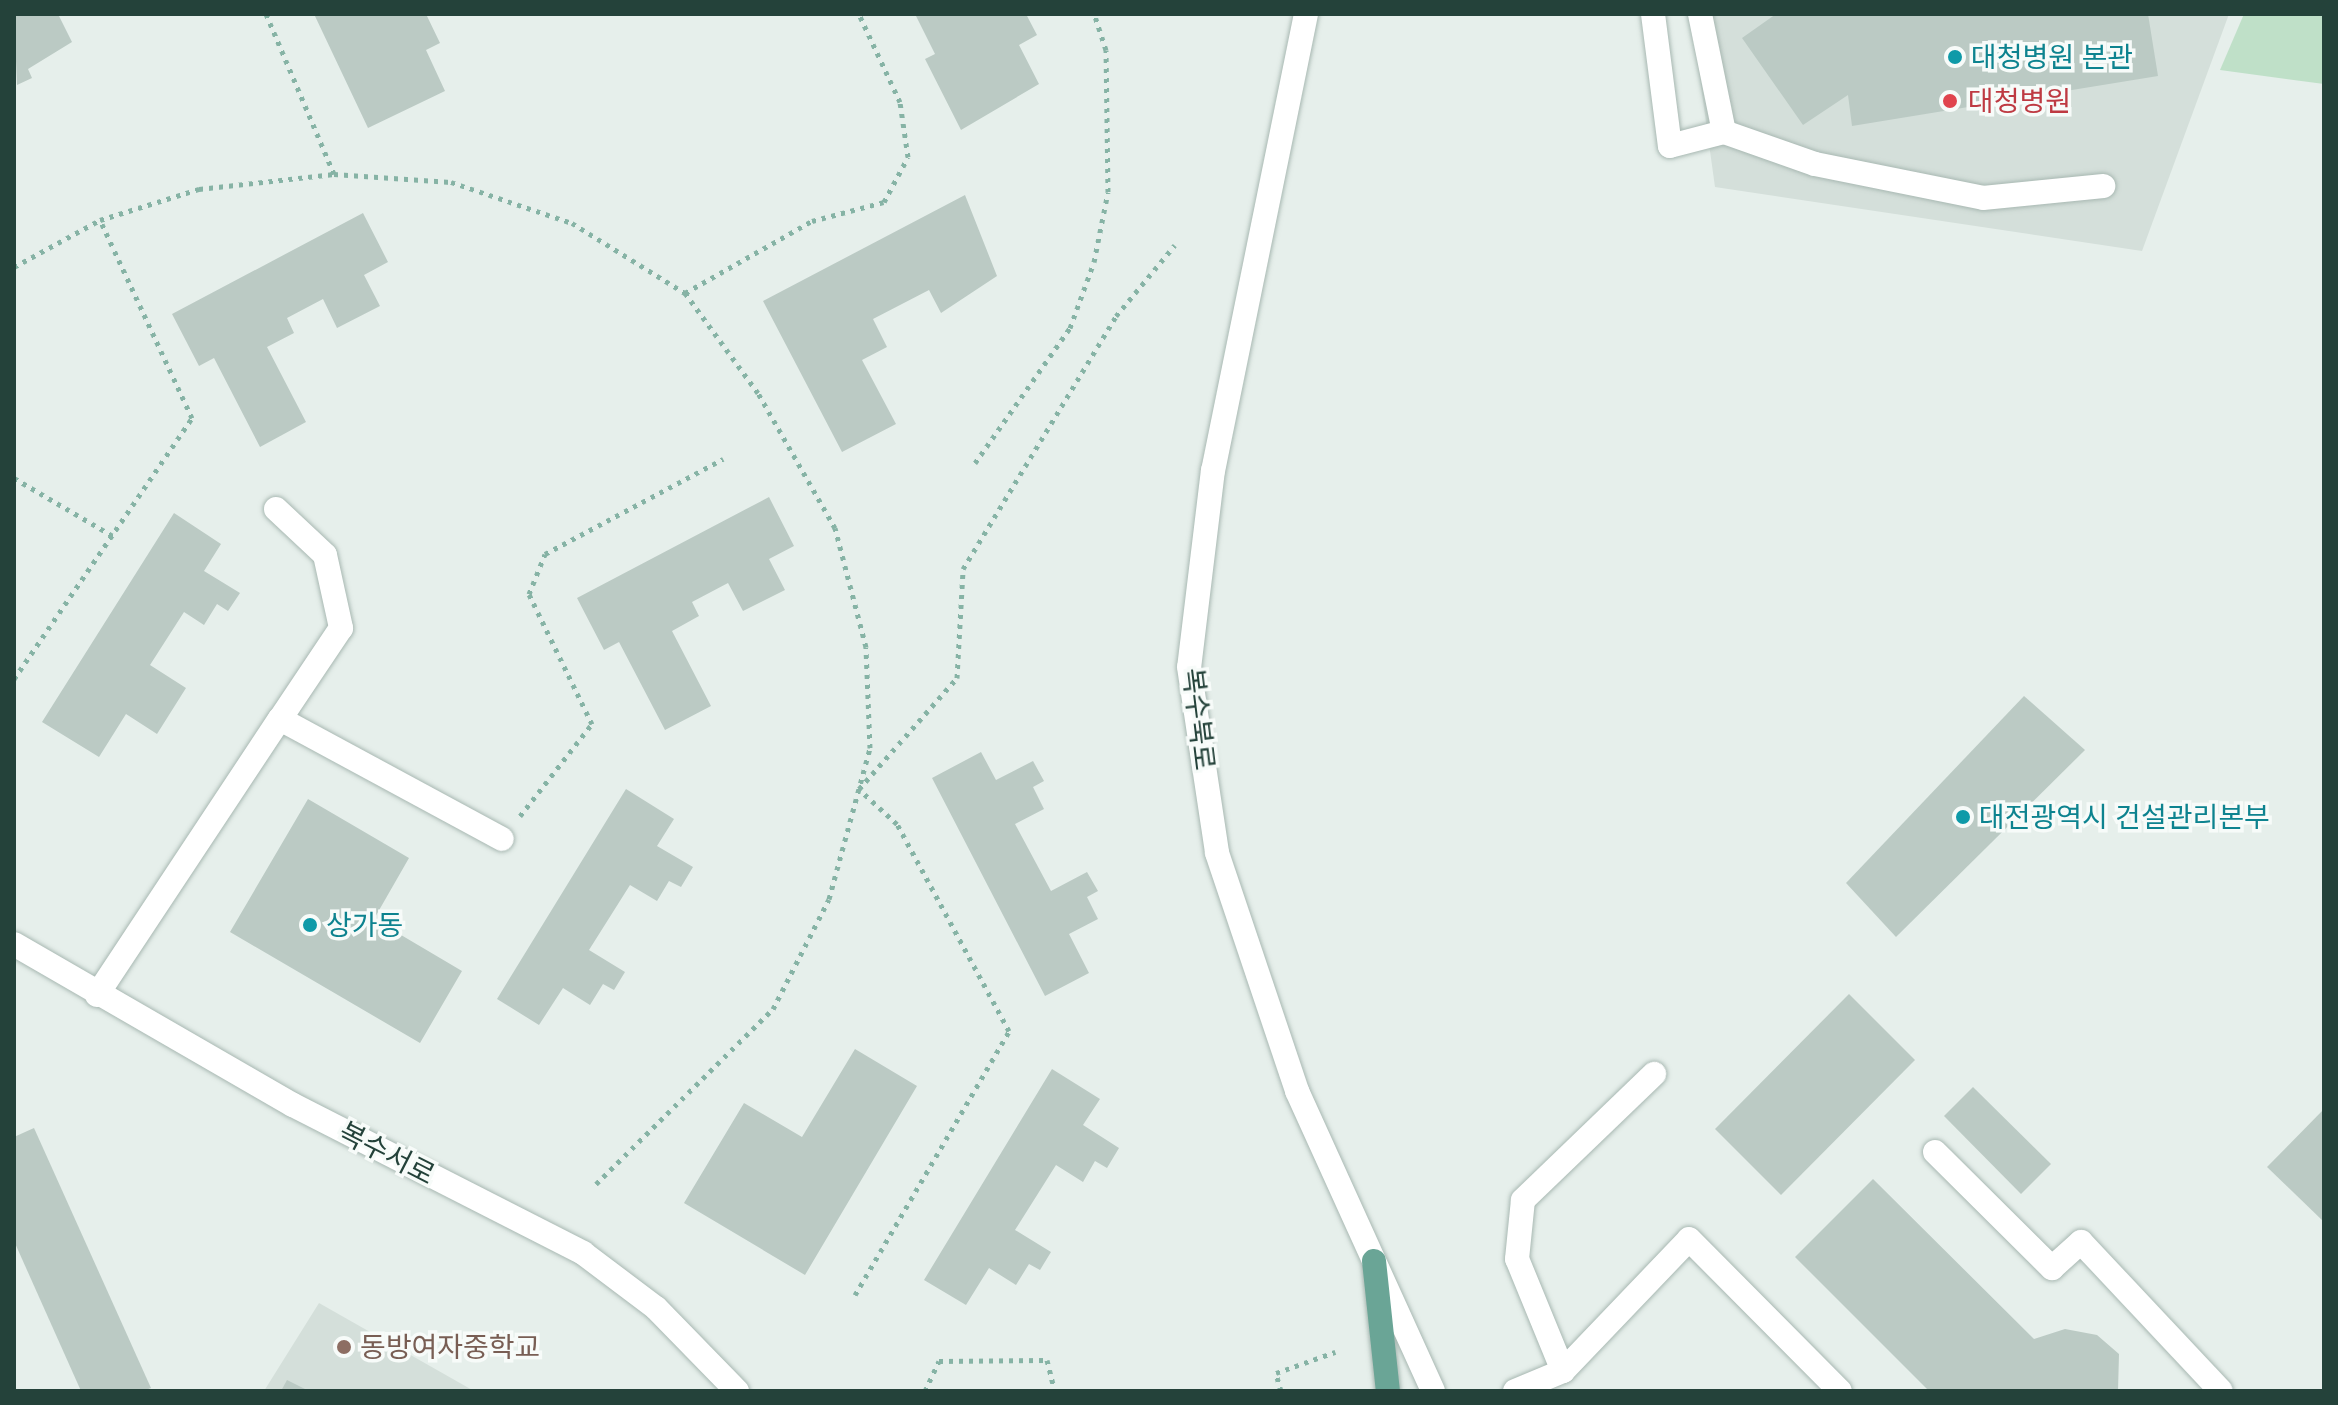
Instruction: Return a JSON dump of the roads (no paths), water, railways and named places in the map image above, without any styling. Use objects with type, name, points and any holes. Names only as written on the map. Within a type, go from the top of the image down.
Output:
[{"type":"main road","points":[[1374,1261],[1388,1391]]},
{"type":"street","name":"복수북로","points":[[1306,14],[1213,470],[1189,667],[1217,853],[1297,1091],[1433,1391]]},
{"type":"street","points":[[1653,14],[1670,146],[1724,132],[1815,164],[1983,198],[2103,186]]},
{"type":"street","points":[[1700,14],[1724,132]]},
{"type":"street","points":[[97,995],[341,628],[325,555],[276,509]]},
{"type":"street","points":[[280,719],[502,839]]},
{"type":"street","name":"복수서로","points":[[14,944],[97,995],[293,1105],[583,1253],[656,1308],[737,1391]]},
{"type":"street","points":[[1563,1371],[1517,1259],[1523,1200],[1654,1074]]},
{"type":"street","points":[[1935,1152],[2052,1268],[2081,1242],[2221,1391]]},
{"type":"street","points":[[1515,1391],[1563,1371],[1689,1239],[1840,1391]]},
{"type":"place","name":"대청병원 본관","points":[[1955,57]]},
{"type":"place","name":"대청병원","points":[[1950,101]]},
{"type":"place","name":"대전광역시 건설관리본부","points":[[1963,817]]},
{"type":"place","name":"상가동","points":[[310,925]]},
{"type":"place","name":"동방여자중학교","points":[[344,1347]]}]
